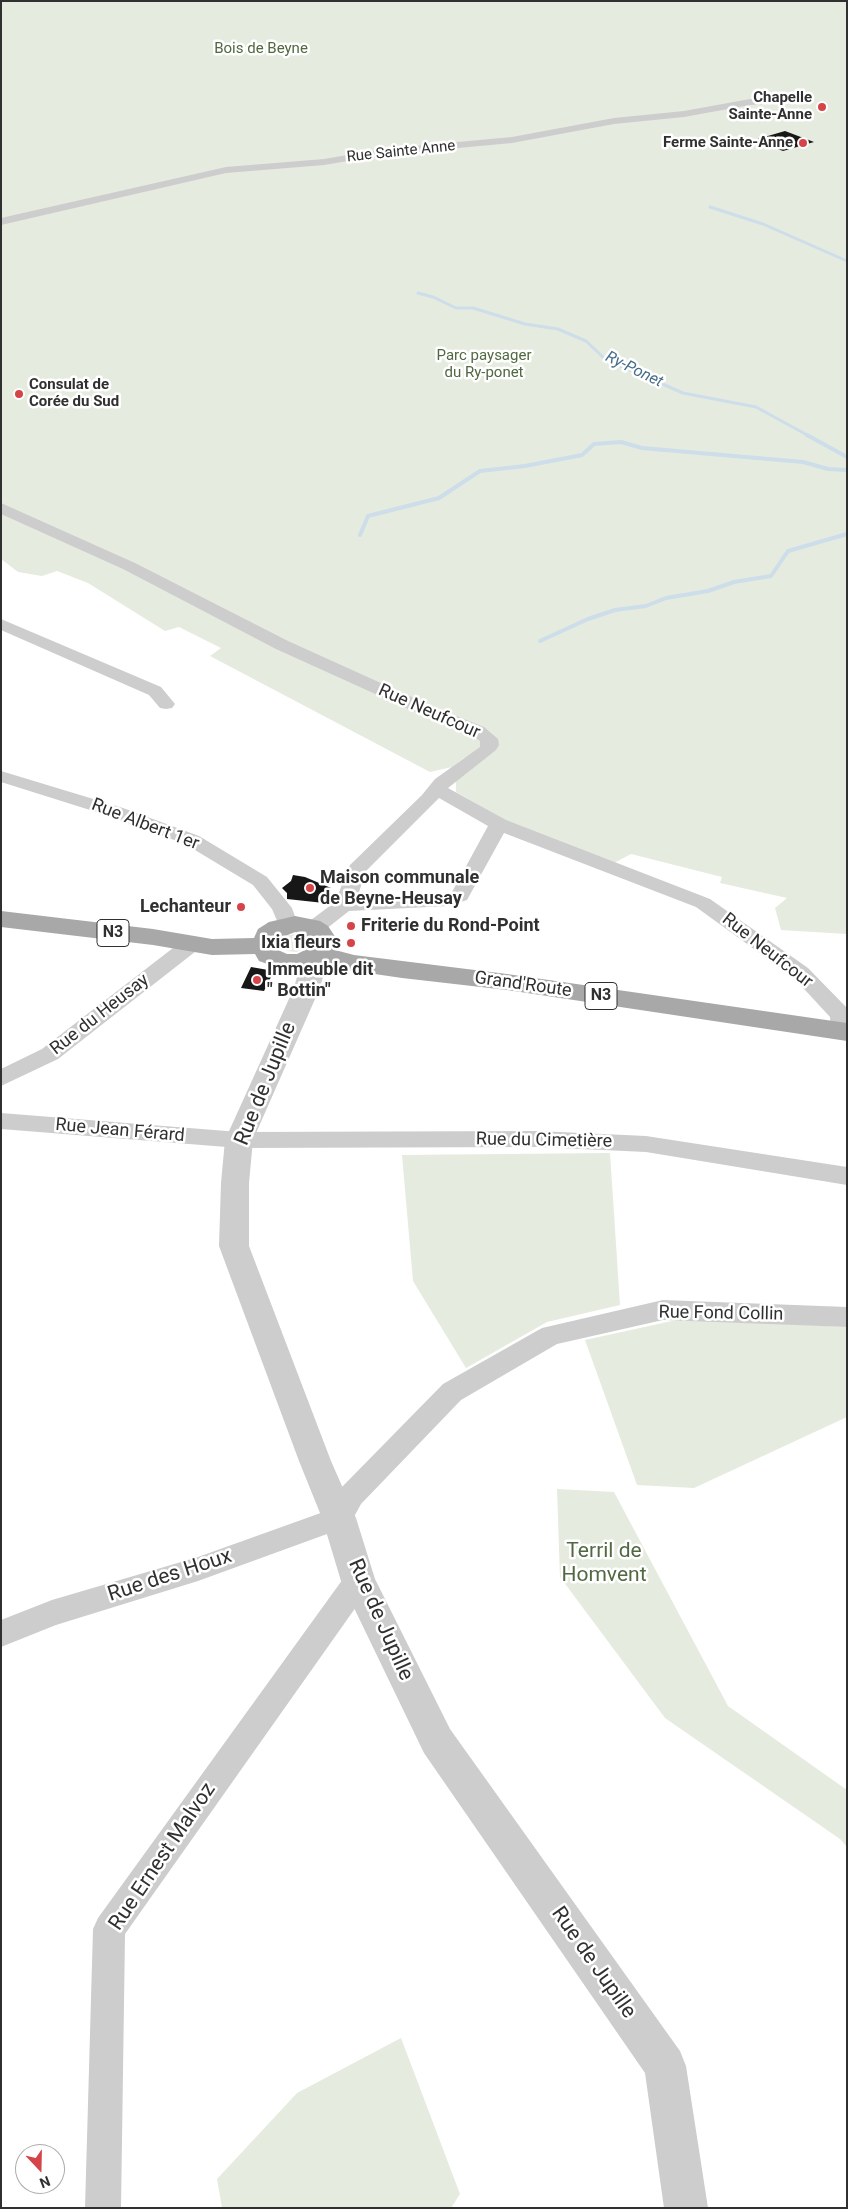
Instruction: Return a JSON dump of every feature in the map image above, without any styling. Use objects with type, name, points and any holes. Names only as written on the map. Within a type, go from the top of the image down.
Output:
[{"type":"main road","name":"N3","points":[[1,918],[223,948],[264,946]]},
{"type":"main road","name":"N3","points":[[288,925],[301,924],[314,953]]},
{"type":"main road","points":[[264,946],[265,939],[271,932],[288,925]]},
{"type":"main road","name":"Grand'Route","points":[[264,946],[268,955],[278,960],[291,962],[314,953],[347,962],[611,997],[844,1031]]},
{"type":"street","name":"Rue Sainte Anne","points":[[1,222],[226,170],[324,162],[383,152],[512,140],[600,124],[684,114],[750,102],[804,99]]},
{"type":"street","name":"Rue Neufcour","points":[[1,508],[129,566],[282,645],[430,712],[478,731],[489,739],[488,748],[444,782],[499,824],[703,903],[801,973],[841,1016],[844,1031]]},
{"type":"street","points":[[1,624],[156,691],[166,704]]},
{"type":"street","name":"Rue Albert 1er","points":[[1,776],[116,812],[192,840],[260,881],[282,908],[288,925]]},
{"type":"street","points":[[314,953],[344,905],[357,869],[444,782]]},
{"type":"street","points":[[344,905],[448,900],[460,896],[499,824]]},
{"type":"street","name":"Rue du Heusay","points":[[1,1078],[50,1054],[193,943]]},
{"type":"street","name":"Rue de Jupille","points":[[314,953],[306,990],[239,1140],[234,1246],[314,1462],[339,1518],[358,1581],[437,1741],[665,2066],[686,2208]]},
{"type":"street","name":"Rue Jean Férard","points":[[1,1121],[239,1140]]},
{"type":"street","name":"Rue du Cimetière","points":[[239,1140],[389,1142],[538,1139],[646,1144],[847,1176]]},
{"type":"street","name":"Rue Fond Collin","points":[[339,1518],[351,1496],[452,1392],[551,1335],[663,1310],[847,1317]]},
{"type":"street","name":"Rue des Houx","points":[[1,1634],[52,1613],[198,1569],[339,1518]]},
{"type":"street","name":"Rue Ernest Malvoz","points":[[103,2208],[109,1928],[358,1581]]},
{"type":"green space","name":"Parc paysager du Ry-ponet","points":[[1,1],[847,1],[847,934],[781,930],[775,908],[787,898],[720,883],[722,877],[631,854],[614,863],[510,823],[456,792],[456,778],[476,763],[464,758],[452,767],[430,772],[210,656],[221,648],[179,627],[165,631],[88,583],[57,571],[42,576],[18,572],[1,559]]},
{"type":"green space","points":[[295,934],[303,937],[307,942],[304,948],[297,952],[287,951],[281,947],[280,941],[286,936]]},
{"type":"green space","points":[[610,1153],[620,1305],[547,1322],[466,1368],[413,1281],[402,1155]]},
{"type":"green space","points":[[681,1319],[847,1327],[847,1417],[694,1488],[637,1485],[585,1340]]},
{"type":"green space","name":"Terril de Homvent","points":[[557,1489],[614,1492],[728,1706],[847,1790],[847,1847],[840,1839],[665,1718],[560,1577]]},
{"type":"green space","points":[[401,2038],[460,2194],[451,2208],[222,2208],[217,2179],[297,2093]]},
{"type":"building","name":"Ferme Sainte-Anne","points":[[785,131],[814,142],[783,151],[754,140]]},
{"type":"building","name":"Maison communale de Beyne-Heusay","points":[[293,875],[305,877],[331,888],[324,903],[287,899],[287,893],[282,888],[291,881]]},
{"type":"building","name":"Immeuble dit \" Bottin\"","points":[[251,967],[274,971],[264,991],[241,988]]},
{"type":"waterway","points":[[710,207],[763,224],[847,261]]},
{"type":"waterway","name":"Ry-Ponet","points":[[418,293],[433,297],[456,308],[473,308],[525,324],[558,329],[586,341],[605,359],[683,393],[756,407],[809,436]]},
{"type":"waterway","name":"Ry-Ponet","points":[[807,435],[847,457]]},
{"type":"waterway","points":[[360,535],[368,516],[439,498],[480,471],[525,466],[582,455],[594,444],[621,442],[642,448],[803,462],[828,469],[847,470]]},
{"type":"waterway","points":[[540,641],[588,619],[615,610],[646,606],[666,598],[708,591],[734,582],[771,576],[788,551],[847,534]]},
{"type":"place","name":"Chapelle Sainte-Anne","points":[[822,107]]},
{"type":"place","name":"Ferme Sainte-Anne","points":[[803,143]]},
{"type":"place","name":"Consulat de Corée du Sud","points":[[19,394]]},
{"type":"place","name":"Maison communale de Beyne-Heusay","points":[[310,888]]},
{"type":"place","name":"Lechanteur","points":[[241,907]]},
{"type":"place","name":"Friterie du Rond-Point","points":[[351,926]]},
{"type":"place","name":"Ixia fleurs","points":[[351,943]]},
{"type":"place","name":"Immeuble dit \" Bottin\"","points":[[257,980]]},
{"type":"park label","name":"Bois de Beyne","points":[[261,49]]}]
